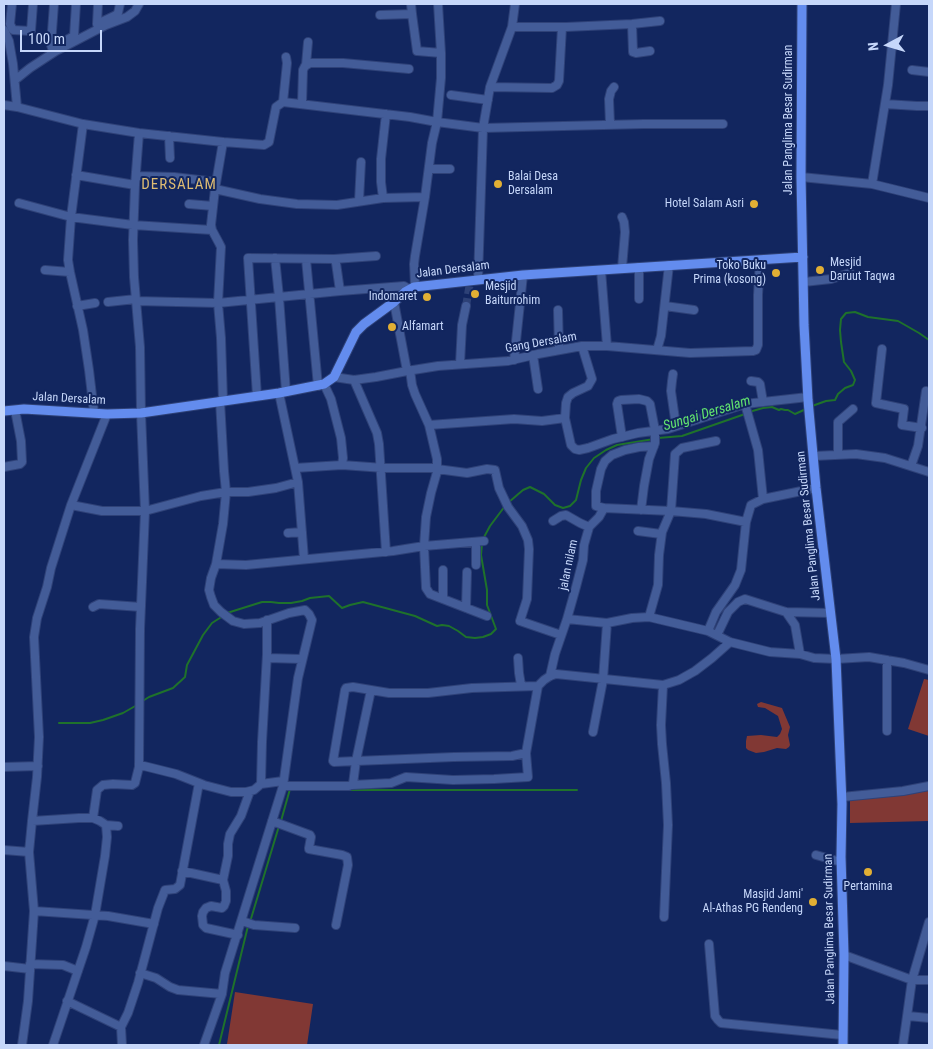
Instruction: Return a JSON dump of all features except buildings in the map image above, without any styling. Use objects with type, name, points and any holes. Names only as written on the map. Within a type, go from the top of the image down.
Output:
[{"type":"main road","name":"Jalan Panglima Besar Sudirman","points":[[802,4],[801,178],[804,325],[816,488],[836,659],[842,797],[843,1045]]},
{"type":"main road","name":"Jalan Dersalam","points":[[4,411],[24,409],[106,414],[141,413],[321,385],[334,378],[356,332],[412,288],[523,275],[803,257]]},
{"type":"street","points":[[12,4],[10,24],[13,30],[31,32],[33,4]]},
{"type":"street","points":[[54,4],[52,47],[56,47],[116,15],[121,4]]},
{"type":"street","points":[[74,36],[76,4]]},
{"type":"street","points":[[97,24],[98,4]]},
{"type":"street","points":[[15,80],[56,51],[106,25],[127,17],[135,11],[139,4]]},
{"type":"street","points":[[411,4],[417,51],[441,53]]},
{"type":"street","points":[[108,302],[136,300],[218,303],[340,290],[404,286],[412,288],[414,256],[425,197],[441,78],[438,4]]},
{"type":"street","points":[[473,281],[483,128],[490,87],[512,27],[515,4]]},
{"type":"street","points":[[872,184],[885,104],[896,4]]},
{"type":"street","points":[[380,15],[412,14]]},
{"type":"street","points":[[512,27],[562,27],[660,21]]},
{"type":"street","points":[[632,24],[633,52],[650,51]]},
{"type":"street","points":[[490,87],[552,88],[557,85],[559,81],[562,27]]},
{"type":"street","points":[[4,30],[9,42],[17,107]]},
{"type":"street","points":[[306,65],[308,42]]},
{"type":"street","points":[[283,102],[286,57]]},
{"type":"street","points":[[302,104],[302,71],[310,63],[409,69]]},
{"type":"street","points":[[912,70],[929,72]]},
{"type":"street","points":[[610,124],[609,99],[611,90],[614,87]]},
{"type":"street","points":[[451,95],[488,100]]},
{"type":"street","points":[[4,105],[83,124],[139,133],[264,145],[269,142],[276,107],[283,102],[483,128],[610,124],[723,124]]},
{"type":"street","points":[[885,104],[929,106]]},
{"type":"street","points":[[383,198],[381,159],[386,114]]},
{"type":"street","points":[[83,124],[68,254],[90,370],[94,412]]},
{"type":"street","points":[[93,818],[97,790],[103,785],[132,785],[135,783],[139,767],[141,607],[146,511],[140,347],[134,277],[135,185],[139,133]]},
{"type":"street","points":[[169,136],[170,158]]},
{"type":"street","points":[[204,1045],[222,994],[225,973],[238,935],[246,923],[277,823],[298,678],[312,620],[305,610],[260,622],[244,624],[233,621],[214,605],[209,590],[223,524],[226,492],[222,455],[218,303],[220,248],[212,230],[213,206],[223,142]]},
{"type":"street","points":[[359,201],[361,162]]},
{"type":"street","points":[[429,169],[450,169]]},
{"type":"street","points":[[76,175],[135,185]]},
{"type":"street","points":[[136,176],[174,177],[216,185],[260,199],[297,204],[337,205],[383,198],[425,197]]},
{"type":"street","points":[[801,178],[872,184],[929,198]]},
{"type":"street","points":[[19,203],[71,217],[134,225],[212,230]]},
{"type":"street","points":[[189,204],[213,206]]},
{"type":"street","points":[[622,217],[625,229],[622,268]]},
{"type":"street","points":[[257,396],[248,258],[334,259],[376,256]]},
{"type":"street","points":[[275,258],[280,296],[282,392],[298,482],[304,559]]},
{"type":"street","points":[[306,259],[308,293],[321,385],[331,399],[341,438],[342,465]]},
{"type":"street","points":[[334,259],[340,290]]},
{"type":"street","name":"Gang Dersalam","points":[[334,378],[354,380],[408,370],[514,360],[582,346],[607,346],[690,353],[753,351],[756,350],[758,344],[760,260]]},
{"type":"street","points":[[657,350],[661,336],[670,266]]},
{"type":"street","points":[[639,267],[639,299]]},
{"type":"street","points":[[45,270],[70,272]]},
{"type":"street","points":[[601,270],[607,346]]},
{"type":"street","points":[[804,282],[831,279],[850,273]]},
{"type":"street","points":[[514,360],[523,275]]},
{"type":"street","points":[[394,302],[408,370],[415,394],[429,425],[434,444],[437,469],[426,516],[424,546],[426,588],[430,594],[487,616]]},
{"type":"street","points":[[78,306],[95,303]]},
{"type":"street","points":[[460,364],[462,325],[466,306]]},
{"type":"street","points":[[664,306],[694,310]]},
{"type":"street","points":[[558,310],[559,350]]},
{"type":"street","points":[[582,346],[592,379],[588,386],[568,397],[566,403],[565,418],[572,445],[575,449],[588,448],[638,433],[655,439]]},
{"type":"street","points":[[882,349],[876,403],[904,409],[902,425],[922,428]]},
{"type":"street","points":[[533,355],[538,389]]},
{"type":"street","points":[[673,374],[671,392],[676,426]]},
{"type":"street","points":[[354,380],[377,433],[382,468],[386,552]]},
{"type":"street","points":[[751,381],[760,384],[763,402]]},
{"type":"street","points":[[911,466],[922,428],[926,391]]},
{"type":"street","points":[[622,437],[618,401],[639,399],[649,402],[655,439],[649,459],[640,510]]},
{"type":"street","points":[[746,522],[706,514],[596,506],[596,491],[601,469],[605,461],[612,455],[639,447],[676,426],[763,402],[808,399]]},
{"type":"street","points":[[746,408],[758,450],[762,499]]},
{"type":"street","points":[[838,454],[838,422],[853,409]]},
{"type":"street","points":[[4,467],[22,462],[21,441],[15,410]]},
{"type":"street","points":[[22,1045],[28,1001],[34,911],[29,852],[39,738],[34,637],[37,618],[51,568],[71,505],[106,414]]},
{"type":"street","points":[[429,425],[514,419],[542,421],[565,418]]},
{"type":"street","points":[[649,617],[658,585],[661,534],[671,511],[675,454],[682,448],[716,441]]},
{"type":"street","points":[[814,456],[856,454],[885,458],[929,472]]},
{"type":"street","points":[[295,468],[342,465],[466,472],[495,470],[499,488],[508,507],[522,526],[528,540],[530,555],[526,599],[520,621],[561,635]]},
{"type":"street","points":[[71,505],[102,510],[146,511],[201,496],[276,488],[298,482]]},
{"type":"street","points":[[708,631],[716,612],[736,585],[741,570],[746,522],[751,506],[762,499],[816,488]]},
{"type":"street","name":"jalan nilam","points":[[550,676],[576,587],[589,527],[599,517],[604,508]]},
{"type":"street","points":[[553,521],[556,517],[566,516],[589,527]]},
{"type":"street","points":[[638,531],[661,534]]},
{"type":"street","points":[[288,533],[302,532]]},
{"type":"street","points":[[216,564],[246,565],[480,541],[476,565]]},
{"type":"street","points":[[443,570],[443,599]]},
{"type":"street","points":[[466,608],[467,572]]},
{"type":"street","points":[[732,590],[745,600],[786,612],[830,613]]},
{"type":"street","points":[[717,635],[728,612],[738,602],[745,600]]},
{"type":"street","points":[[93,607],[99,604],[141,607]]},
{"type":"street","points":[[786,612],[795,626],[800,654]]},
{"type":"street","points":[[567,619],[607,623],[649,617],[708,631],[730,642],[770,652],[800,654],[814,658],[869,657],[904,663],[929,670]]},
{"type":"street","points":[[261,784],[267,620]]},
{"type":"street","points":[[594,732],[603,680],[607,623]]},
{"type":"street","points":[[139,767],[144,766],[168,772],[232,792],[254,790],[261,784],[349,786],[391,783],[406,777],[453,780],[528,776],[526,754],[538,686],[550,676],[556,674],[663,686],[679,680],[695,670],[730,642]]},
{"type":"street","points":[[267,658],[302,659]]},
{"type":"street","points":[[518,658],[521,686]]},
{"type":"street","points":[[887,660],[887,731]]},
{"type":"street","points":[[526,754],[333,761],[345,690],[350,687],[389,694],[428,694],[472,688],[538,686]]},
{"type":"street","points":[[663,686],[661,727],[668,825],[664,917]]},
{"type":"street","points":[[352,785],[371,690]]},
{"type":"street","points":[[4,767],[38,766]]},
{"type":"street","points":[[122,1045],[121,1027],[135,991],[165,890],[175,889],[180,885],[199,783]]},
{"type":"street","points":[[842,797],[904,791],[929,786]]},
{"type":"street","points":[[238,935],[206,928],[202,921],[203,912],[208,907],[222,908],[226,902],[223,880],[230,834],[241,816],[250,791]]},
{"type":"street","points":[[32,822],[93,818],[106,825],[118,826]]},
{"type":"street","points":[[277,823],[310,835],[309,849],[347,857],[348,865],[336,926]]},
{"type":"street","points":[[53,1045],[86,947],[94,915],[105,856],[106,825]]},
{"type":"street","points":[[4,850],[29,852]]},
{"type":"street","points":[[816,855],[841,862]]},
{"type":"street","points":[[182,872],[223,880]]},
{"type":"street","points":[[34,911],[94,915],[154,924]]},
{"type":"street","points":[[904,1045],[912,980],[929,922]]},
{"type":"street","points":[[246,923],[295,928]]},
{"type":"street","points":[[709,944],[715,1016],[721,1023],[842,1035]]},
{"type":"street","points":[[844,955],[912,980],[929,980]]},
{"type":"street","points":[[4,966],[63,965],[78,971]]},
{"type":"street","points":[[140,973],[156,978],[178,990],[222,994]]},
{"type":"street","points":[[67,1001],[121,1027]]},
{"type":"street","points":[[908,1016],[929,1018]]},
{"type":"shaded area","points":[[924,679],[929,680],[929,736],[908,729]]},
{"type":"shaded area","points":[[761,702],[782,708],[790,727],[788,735],[790,745],[786,749],[777,748],[756,753],[746,748],[747,736],[777,737],[782,729],[778,716],[765,708],[758,707],[757,704]]},
{"type":"shaded area","points":[[929,786],[929,821],[850,823],[850,796]]},
{"type":"shaded area","points":[[235,992],[313,1004],[307,1045],[227,1044]]},
{"type":"waterway","name":"Sungai Dersalam","points":[[812,406],[835,400],[838,394],[845,388],[853,385],[855,380],[844,362],[841,342],[841,319],[846,313],[855,312],[868,317],[898,321],[929,340]]},
{"type":"waterway","name":"Sungai Dersalam","points":[[749,412],[772,407],[779,410],[788,410],[795,414],[806,409]]},
{"type":"waterway","name":"Sungai Dersalam","points":[[658,438],[682,436],[745,414]]},
{"type":"waterway","name":"Sungai Dersalam","points":[[509,502],[523,490],[530,487],[544,494],[555,505],[563,508],[570,506],[576,500],[586,468],[594,458],[617,445],[654,439]]},
{"type":"waterway","name":"Sungai Dersalam","points":[[483,539],[505,506]]},
{"type":"waterway","name":"Sungai Dersalam","points":[[227,613],[262,602],[291,603],[329,596],[342,608],[363,602],[415,616],[437,626],[449,626],[466,637],[483,637],[491,634],[496,629],[487,605],[487,590],[481,555],[482,544]]},
{"type":"waterway","name":"Sungai Dersalam","points":[[141,702],[173,688],[185,677],[187,665],[203,635],[212,623],[223,616]]},
{"type":"waterway","name":"Sungai Dersalam","points":[[59,723],[90,723],[123,713],[137,705]]},
{"type":"waterway","points":[[281,821],[290,789],[292,789]]},
{"type":"waterway","points":[[314,790],[577,790]]},
{"type":"waterway","points":[[250,922],[279,826]]},
{"type":"waterway","points":[[219,1045],[248,926]]},
{"type":"tunnel","points":[[466,306],[470,283]]},
{"type":"place","name":"Balai Desa Dersalam","points":[[498,184]]},
{"type":"place","name":"Hotel Salam Asri","points":[[754,204]]},
{"type":"place","name":"Mesjid Daruut Taqwa","points":[[820,270]]},
{"type":"place","name":"Toko Buku Prima (kosong)","points":[[776,273]]},
{"type":"place","name":"Mesjid Baiturrohim","points":[[475,294]]},
{"type":"place","name":"Indomaret","points":[[427,297]]},
{"type":"place","name":"Alfamart","points":[[392,327]]},
{"type":"place","name":"Pertamina","points":[[868,872]]},
{"type":"place","name":"Masjid Jami' Al-Athas PG Rendeng","points":[[813,902]]},
{"type":"district","name":"DERSALAM","points":[[179,185]]}]
